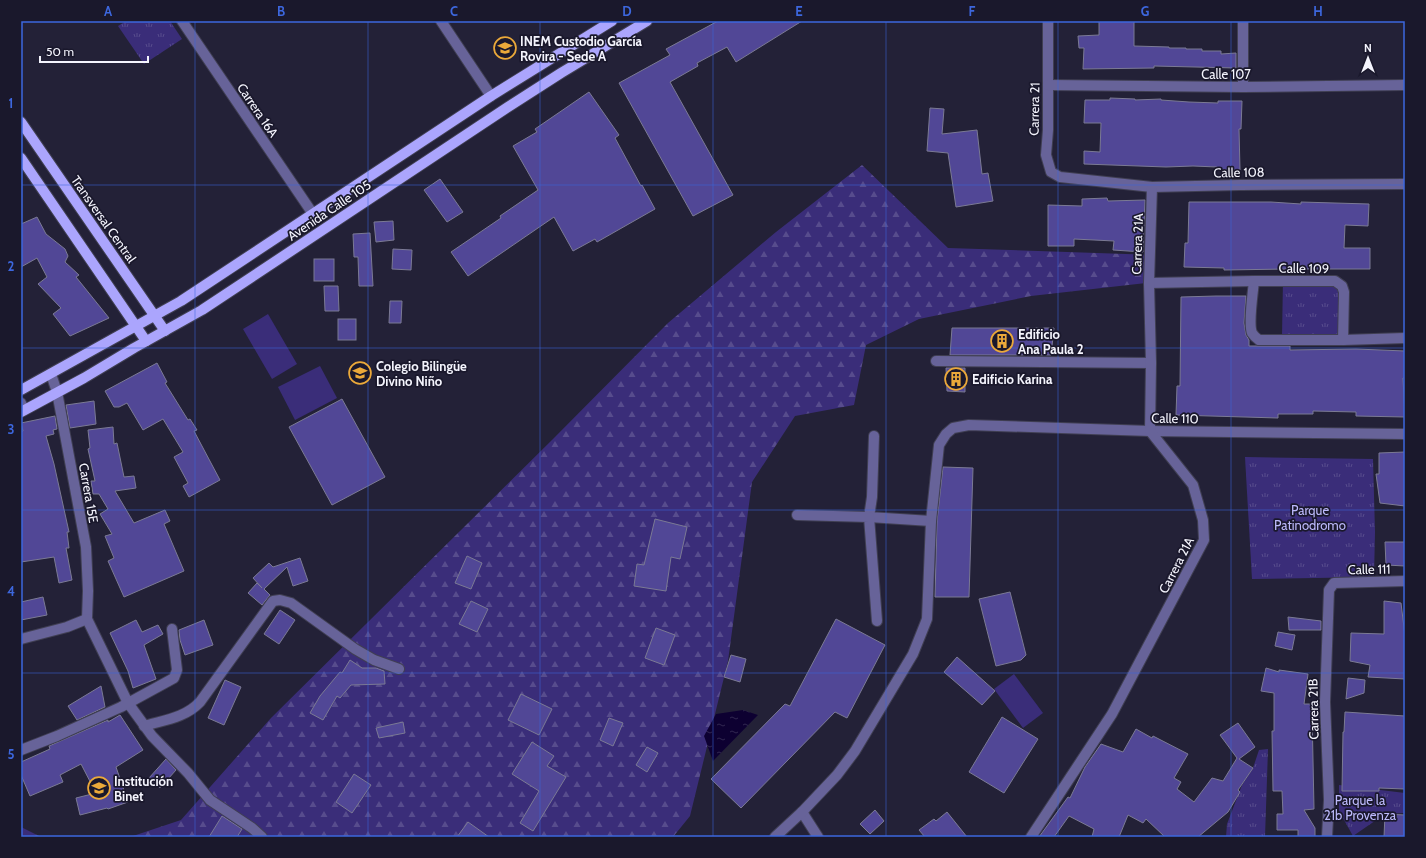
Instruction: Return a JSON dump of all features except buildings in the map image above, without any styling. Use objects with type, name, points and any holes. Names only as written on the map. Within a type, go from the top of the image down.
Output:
[{"type":"main road","name":"Avenida Calle 105","points":[[21,390],[191,295],[491,96],[612,21]]},
{"type":"main road","name":"Avenida Calle 105","points":[[22,408],[84,378],[202,310],[554,77],[647,21]]},
{"type":"main road","name":"Transversal Central","points":[[21,122],[165,331]]},
{"type":"main road","points":[[21,158],[146,341]]},
{"type":"street","name":"Carrera 16A","points":[[182,21],[313,214]]},
{"type":"street","points":[[441,21],[491,96]]},
{"type":"street","name":"Carrera 21","points":[[1048,21],[1046,155],[1051,172],[1060,177],[1074,178]]},
{"type":"street","points":[[1243,21],[1243,87]]},
{"type":"street","name":"Calle 107","points":[[1048,85],[1243,87],[1405,85]]},
{"type":"street","name":"Calle 108","points":[[1074,178],[1095,182],[1152,187],[1405,184]]},
{"type":"street","name":"Carrera 21A","points":[[1031,837],[1112,714],[1204,540],[1203,520],[1193,484],[1150,431],[1151,363],[1149,283],[1152,187]]},
{"type":"street","points":[[1254,281],[1251,320],[1252,331],[1255,337],[1259,340],[1405,338]]},
{"type":"street","name":"Calle 109","points":[[1149,283],[1335,281],[1342,286],[1344,292],[1343,340]]},
{"type":"street","points":[[936,360],[1151,363]]},
{"type":"street","name":"Carrera 15E","points":[[51,374],[57,392],[86,547],[88,591],[87,619]]},
{"type":"street","name":"Calle 110","points":[[931,522],[939,445],[946,434],[953,428],[969,425],[1150,431],[1405,434]]},
{"type":"street","points":[[874,436],[872,498],[869,517],[876,620]]},
{"type":"street","points":[[775,837],[802,812],[837,775],[855,751],[913,654],[927,619],[931,522],[869,517],[797,516]]},
{"type":"street","name":"Calle 111","points":[[1334,583],[1405,581]]},
{"type":"street","name":"Carrera 21B","points":[[1327,837],[1329,800],[1325,702],[1326,663],[1329,590],[1334,583]]},
{"type":"street","points":[[144,726],[179,716],[193,710],[273,601],[280,600],[291,602],[355,649],[374,660],[398,669]]},
{"type":"street","points":[[21,639],[87,619],[128,703],[152,736],[188,773],[210,800],[252,828],[262,837]]},
{"type":"street","points":[[21,750],[57,736],[128,703],[174,678],[177,670],[172,629]]},
{"type":"street","points":[[802,812],[818,837]]},
{"type":"green space","points":[[126,21],[170,21],[182,39],[144,64],[118,26]]},
{"type":"green space","points":[[862,165],[948,248],[1155,255],[1146,283],[1031,296],[919,319],[866,345],[854,405],[795,416],[752,482],[728,661],[690,816],[673,837],[130,837],[181,820],[271,718],[668,323],[776,232]]},
{"type":"green space","points":[[1283,280],[1340,282],[1339,337],[1282,337]]},
{"type":"green space","points":[[268,314],[297,364],[272,379],[243,329]]},
{"type":"green space","points":[[320,366],[337,398],[295,420],[278,387]]},
{"type":"green space","name":"Parque Patinodromo","points":[[1245,457],[1373,459],[1375,532],[1374,577],[1252,579]]},
{"type":"green space","points":[[1014,674],[1043,713],[1023,728],[994,689]]},
{"type":"green space","points":[[1268,749],[1265,837],[1226,837],[1227,824],[1242,785],[1253,768],[1259,750]]},
{"type":"green space","name":"Parque la 21b Provenza","points":[[1339,785],[1405,793],[1405,813],[1385,814],[1353,836],[1339,811]]},
{"type":"green space","points":[[21,827],[41,837],[21,837]]},
{"type":"water","points":[[743,710],[758,715],[713,761],[704,736],[716,714]]},
{"type":"place","name":"INEM Custodio García Rovira - Sede A","points":[[505,48]]},
{"type":"place","name":"Edificio Ana Paula 2","points":[[1002,341]]},
{"type":"place","name":"Colegio Bilingüe Divino Niño","points":[[360,373]]},
{"type":"place","name":"Edificio Karina","points":[[956,379]]},
{"type":"place","name":"Institución Binet","points":[[99,788]]}]
